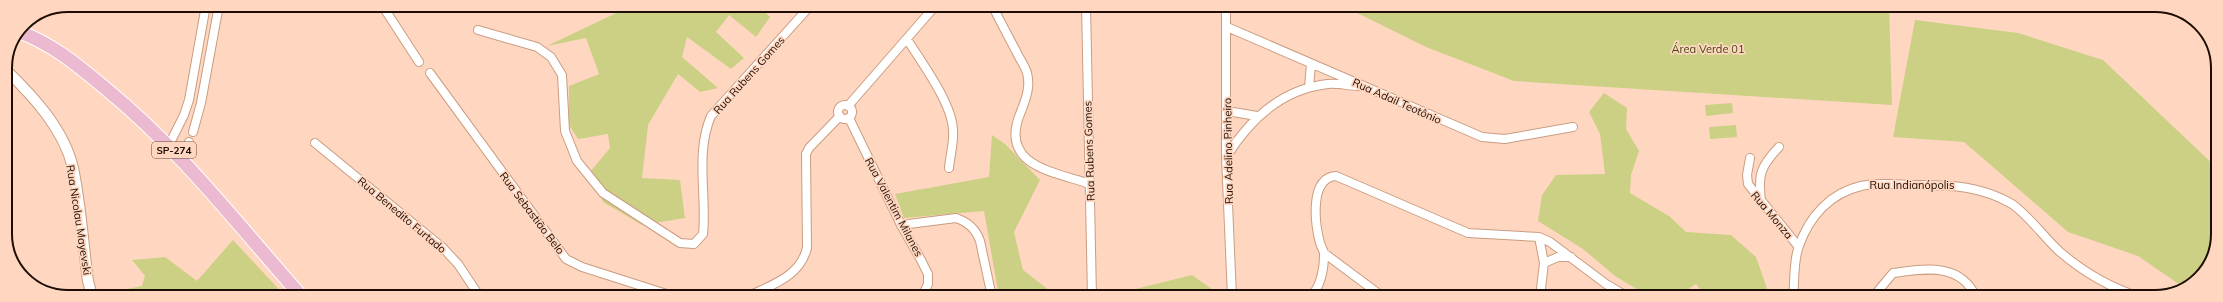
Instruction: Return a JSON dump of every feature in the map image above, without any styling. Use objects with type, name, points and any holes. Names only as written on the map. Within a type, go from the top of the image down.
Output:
[{"type":"main road","name":"SP-274","points":[[24,33],[43,41],[67,57],[120,100],[169,146],[297,290]]},
{"type":"street","points":[[169,146],[184,115],[189,100],[205,12]]},
{"type":"street","points":[[193,132],[201,103],[217,12]]},
{"type":"street","points":[[387,12],[419,62]]},
{"type":"street","name":"Rua Rubens Gomes","points":[[478,30],[537,47],[551,57],[562,75],[565,131],[577,161],[603,193],[680,243],[694,244],[703,234],[702,152],[705,130],[711,116],[805,12]]},
{"type":"street","points":[[761,290],[792,274],[804,258],[807,248],[806,154],[840,116],[839,109],[841,106],[848,106],[930,12]]},
{"type":"street","points":[[996,12],[1027,73],[1028,87],[1026,99],[1014,127],[1014,138],[1017,147],[1033,166],[1090,184]]},
{"type":"street","name":"Rua Rubens Gomes","points":[[1086,12],[1092,290]]},
{"type":"street","name":"Rua Adelino Pinheiro","points":[[1226,12],[1226,157],[1232,290]]},
{"type":"street","name":"Rua Adail Teotônio","points":[[1227,27],[1482,138],[1504,139],[1573,127]]},
{"type":"street","points":[[907,39],[930,75],[952,121],[954,132],[949,168]]},
{"type":"street","points":[[1309,87],[1311,64]]},
{"type":"street","name":"Rua Sebastião Belo","points":[[430,73],[566,259],[582,267],[654,290]]},
{"type":"street","name":"Rua Nicolau Mayevski","points":[[12,76],[29,92],[59,134],[73,167],[90,290]]},
{"type":"street","points":[[1226,157],[1237,139],[1257,116],[1285,97],[1309,87],[1330,84],[1365,87]]},
{"type":"street","points":[[840,116],[842,118],[849,118],[852,112],[848,106]]},
{"type":"street","points":[[1226,111],[1257,116]]},
{"type":"street","name":"Rua Valentim Milanes","points":[[849,118],[901,225],[922,260],[928,274],[928,284],[925,290]]},
{"type":"street","points":[[183,160],[189,142]]},
{"type":"street","name":"Rua Benedito Furtado","points":[[315,143],[442,247],[458,264],[475,290]]},
{"type":"street","points":[[1761,201],[1758,182],[1760,173],[1764,165],[1779,147]]},
{"type":"street","name":"Rua Monza","points":[[1750,158],[1747,175],[1748,184],[1798,246]]},
{"type":"street","points":[[1374,290],[1324,253],[1320,243],[1316,204],[1317,194],[1322,183],[1330,176],[1336,176],[1468,233],[1539,237],[1550,242],[1572,257],[1606,284],[1616,290]]},
{"type":"street","name":"Rua Indianópolis","points":[[1794,290],[1798,246],[1818,210],[1832,197],[1862,185],[1959,186],[1978,190],[2013,205],[2060,251],[2105,282],[2121,290]]},
{"type":"street","points":[[901,225],[956,218],[968,223],[977,233],[980,241],[990,290]]},
{"type":"street","points":[[1539,237],[1544,263],[1541,290]]},
{"type":"street","points":[[1315,290],[1319,282],[1324,253]]},
{"type":"street","points":[[1544,263],[1558,257],[1572,257]]},
{"type":"street","points":[[1878,290],[1893,273],[1930,271],[1945,271],[1962,277],[1972,290]]},
{"type":"green space","points":[[618,12],[765,12],[770,17],[756,37],[729,15],[716,32],[744,58],[731,69],[687,37],[682,57],[718,88],[700,92],[678,74],[648,125],[642,178],[680,180],[685,218],[642,225],[603,202],[590,172],[610,148],[608,134],[578,139],[569,125],[569,86],[599,74],[586,38],[547,46]]},
{"type":"green space","name":"Área Verde 01","points":[[1355,12],[1889,12],[1892,105],[1514,81],[1426,47]]},
{"type":"green space","points":[[1915,20],[2018,33],[2103,60],[2211,162],[2211,242],[2209,249],[2200,268],[2180,285],[2138,256],[2068,232],[1964,142],[1893,137]]},
{"type":"green space","points":[[1604,93],[1627,108],[1626,129],[1639,151],[1631,175],[1630,193],[1669,216],[1686,232],[1731,235],[1756,257],[1768,290],[1701,290],[1696,284],[1687,290],[1638,290],[1615,276],[1583,249],[1538,221],[1542,195],[1556,175],[1605,174],[1600,134],[1589,112]]},
{"type":"green space","points":[[1732,103],[1733,113],[1706,116],[1705,105]]},
{"type":"green space","points":[[1736,125],[1737,137],[1710,139],[1709,127]]},
{"type":"green space","points":[[992,135],[1005,144],[1040,180],[1014,232],[1023,270],[1049,290],[998,290],[984,211],[904,218],[895,194],[989,177]]},
{"type":"green space","points":[[233,240],[279,290],[122,290],[142,286],[145,276],[132,260],[165,257],[197,281]]},
{"type":"green space","points":[[1192,275],[1213,290],[1131,290]]}]
